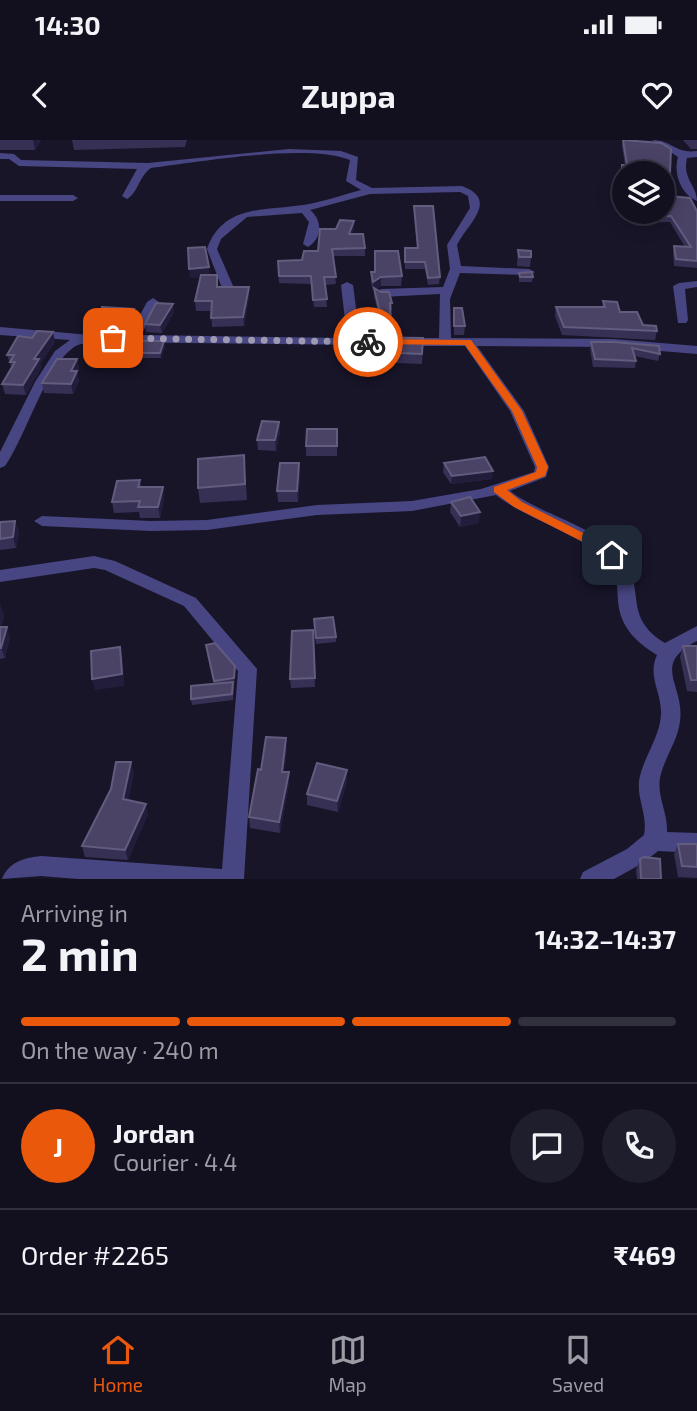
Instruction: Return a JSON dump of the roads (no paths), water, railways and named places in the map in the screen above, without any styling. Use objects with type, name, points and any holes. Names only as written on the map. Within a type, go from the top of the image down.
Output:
[{"type":"street","points":[[656,140],[683,156],[697,154]]},
{"type":"street","points":[[0,156],[11,156],[19,163],[148,166],[300,143],[352,155],[355,159],[351,181],[370,191]]},
{"type":"street","points":[[683,156],[680,161],[682,179],[687,189],[697,198]]},
{"type":"street","points":[[127,196],[140,171],[148,166]]},
{"type":"street","points":[[229,288],[212,254],[216,238],[244,214],[298,209],[370,191],[462,189],[473,199],[474,213],[454,240],[452,251],[456,269],[446,290],[445,342]]},
{"type":"street","points":[[0,198],[73,198]]},
{"type":"street","points":[[298,209],[310,213],[315,219],[315,228],[308,244]]},
{"type":"street","points":[[456,269],[529,272]]},
{"type":"street","points":[[682,320],[678,286],[697,284]]},
{"type":"street","points":[[347,285],[354,342]]},
{"type":"street","points":[[381,293],[446,290]]},
{"type":"street","points":[[138,353],[138,338],[153,302]]},
{"type":"street","points":[[0,331],[94,338],[613,343],[697,349]]},
{"type":"street","points":[[0,463],[12,448],[59,354],[78,341],[94,338]]},
{"type":"street","points":[[42,521],[151,526],[207,525],[317,510],[412,506],[498,489],[534,478],[541,474],[542,467],[517,411],[468,342]]},
{"type":"street","points":[[498,489],[518,505],[601,546],[612,555],[625,574],[632,622],[647,640],[667,653]]},
{"type":"street","points":[[0,576],[82,564],[109,565],[190,602],[248,668],[233,879]]},
{"type":"street","points":[[591,879],[645,851],[653,841],[658,824],[649,799],[649,781],[669,731],[671,710],[662,663],[667,653],[697,633]]},
{"type":"street","points":[[653,841],[697,844]]},
{"type":"street","points":[[13,879],[25,868],[41,866],[220,879]]}]
